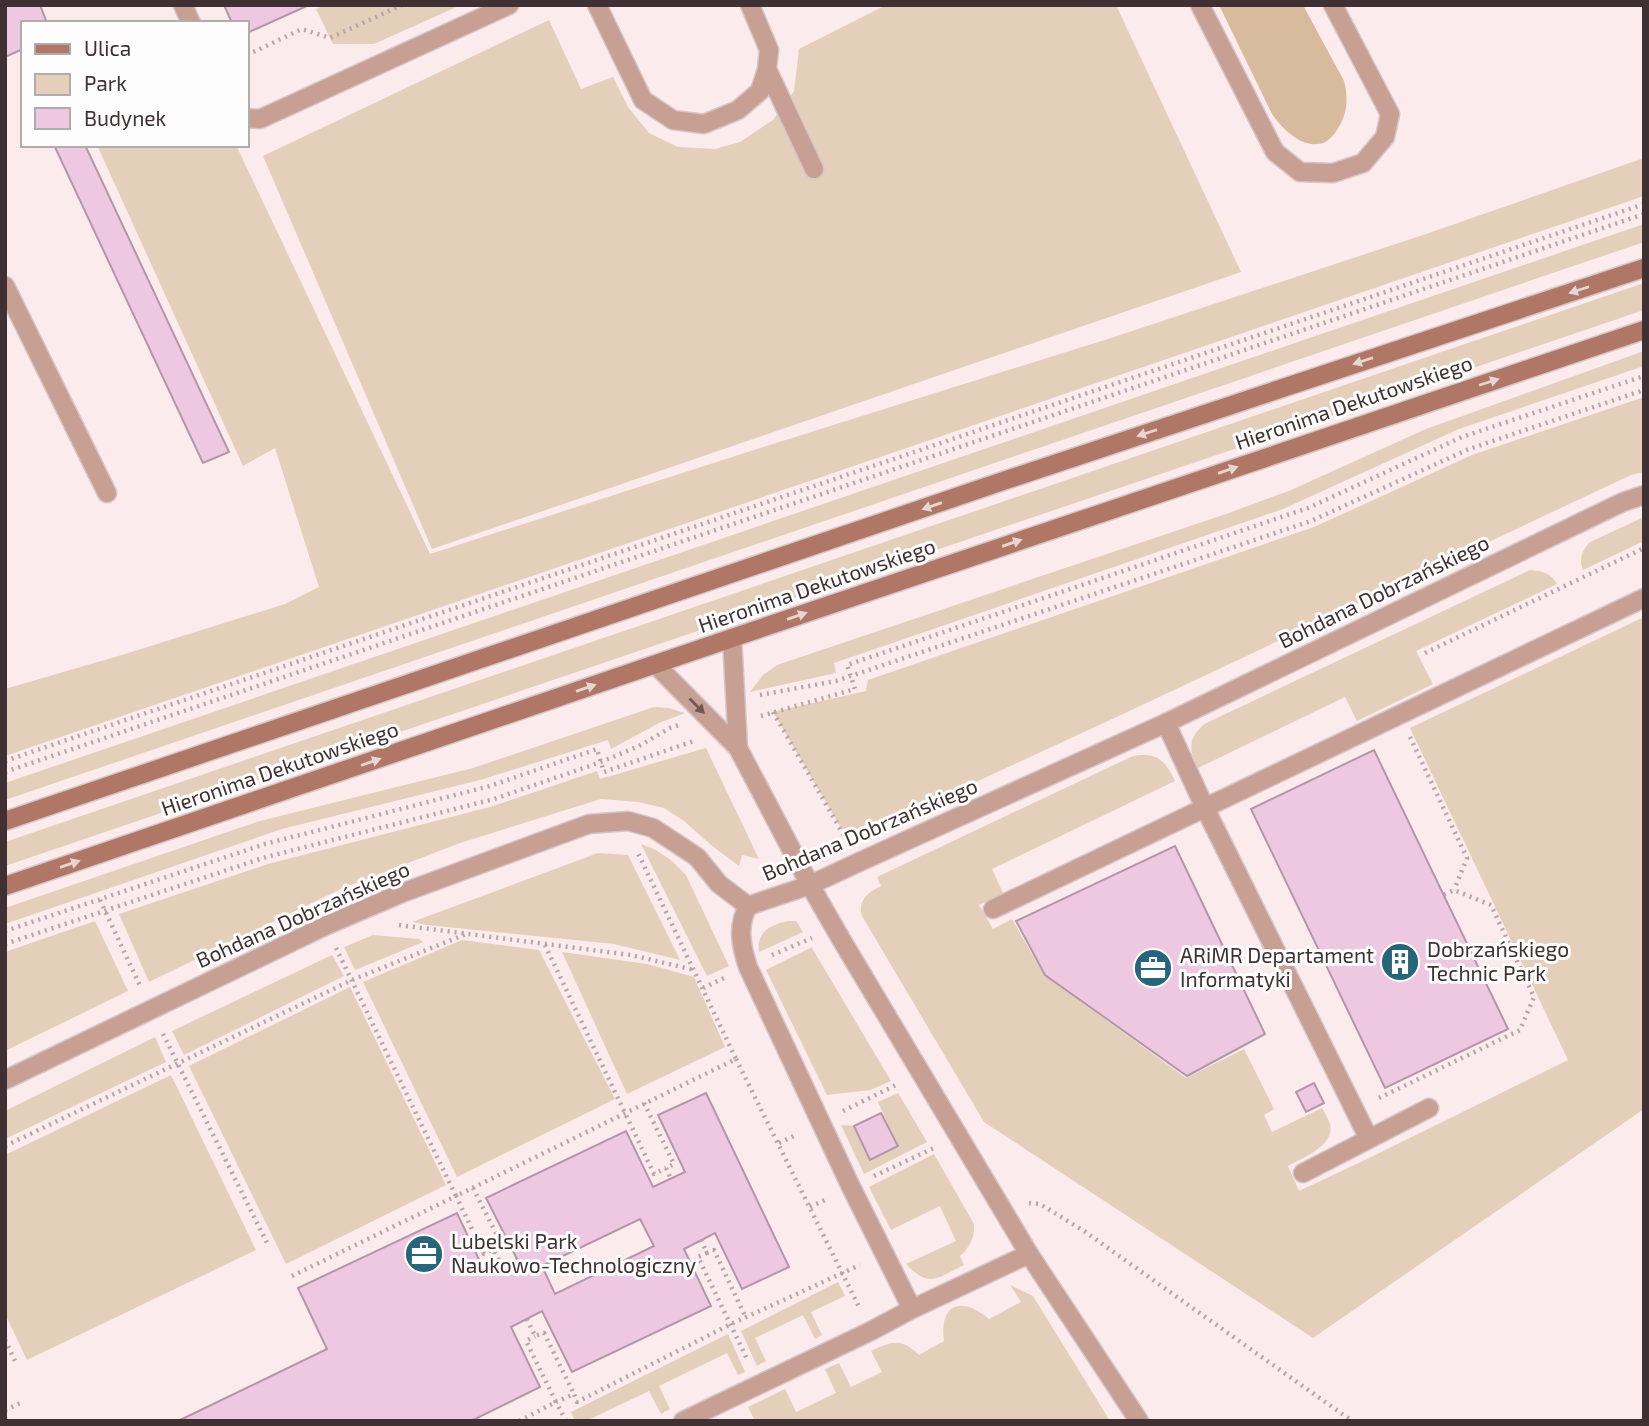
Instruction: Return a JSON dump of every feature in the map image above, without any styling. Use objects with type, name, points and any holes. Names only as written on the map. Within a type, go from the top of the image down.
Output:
[{"type":"street","points":[[183,5],[190,21]]},
{"type":"street","points":[[248,118],[260,119],[509,5]]},
{"type":"street","points":[[597,5],[643,100],[673,120],[704,124],[738,110],[760,91],[767,69],[769,50],[750,5]]},
{"type":"street","points":[[1200,5],[1275,152],[1300,172],[1333,173],[1363,163],[1385,137],[1390,114],[1333,5]]},
{"type":"street","points":[[767,69],[814,169]]},
{"type":"street","name":"Hieronima Dekutowskiego","points":[[5,821],[993,485],[1644,268]]},
{"type":"street","points":[[5,286],[107,493]]},
{"type":"street","name":"Hieronima Dekutowskiego","points":[[5,886],[1644,330]]},
{"type":"street","name":"Bohdana Dobrzańskiego","points":[[5,1080],[327,925],[402,892],[589,824],[628,821],[653,828],[697,857],[719,884],[748,906],[810,886],[1166,723],[1623,502],[1644,495]]},
{"type":"street","points":[[993,909],[1644,598]]},
{"type":"street","points":[[729,728],[736,704],[732,638]]},
{"type":"street","points":[[656,665],[706,716],[729,728],[810,886],[1029,1254],[1139,1421]]},
{"type":"street","points":[[1166,723],[1368,1139]]},
{"type":"street","points":[[748,906],[742,917],[741,932],[741,947],[748,967],[851,1187],[912,1309]]},
{"type":"street","points":[[1303,1173],[1429,1108]]},
{"type":"street","points":[[682,1421],[1029,1254]]},
{"type":"path","points":[[248,55],[302,29],[330,38],[401,5]]},
{"type":"path","points":[[5,761],[1644,204]]},
{"type":"path","points":[[5,772],[1644,215]]},
{"type":"path","points":[[5,931],[265,844],[490,786],[597,749],[604,772],[773,712],[855,689],[847,665],[1308,508],[1462,437],[1644,376]]},
{"type":"path","points":[[736,704],[752,697],[836,681],[1311,521],[1469,449],[1644,390]]},
{"type":"path","points":[[1425,653],[1644,548]]},
{"type":"path","points":[[773,712],[841,828],[857,863]]},
{"type":"path","points":[[1399,715],[1467,858],[1454,890],[1443,895]]},
{"type":"path","points":[[5,944],[266,857],[494,799],[601,762],[639,746],[670,728],[706,716]]},
{"type":"path","points":[[634,843],[736,1059],[871,1331]]},
{"type":"path","points":[[1354,1110],[1520,1030],[1534,997],[1491,905],[1454,890]]},
{"type":"path","points":[[100,900],[151,1010],[268,1245]]},
{"type":"path","points":[[397,925],[631,955],[695,971]]},
{"type":"path","points":[[5,1146],[352,981],[466,934]]},
{"type":"path","points":[[544,944],[654,1174],[674,1164],[644,1103]]},
{"type":"path","points":[[335,946],[484,1254],[502,1245],[473,1188]]},
{"type":"path","points":[[292,1276],[736,1059]]},
{"type":"path","points":[[810,1208],[935,1146],[942,1157]]},
{"type":"path","points":[[666,1168],[671,1179]]},
{"type":"path","points":[[1027,1203],[1040,1204],[1073,1224],[1352,1421]]},
{"type":"path","points":[[701,1241],[707,1253]]},
{"type":"path","points":[[493,1249],[502,1266]]},
{"type":"path","points":[[746,1318],[714,1250],[698,1257],[759,1383]]},
{"type":"path","points":[[566,1421],[526,1341],[535,1336],[544,1332],[578,1402],[731,1324],[884,1254]]},
{"type":"path","points":[[527,1319],[535,1336]]},
{"type":"path","points":[[5,1340],[17,1365]]},
{"type":"path","points":[[519,1421],[573,1394]]},
{"type":"path","points":[[5,1410],[23,1402]]},
{"type":"green space","points":[[325,5],[461,5],[374,44],[333,44],[316,9]]},
{"type":"green space","points":[[886,5],[1116,5],[1241,272],[432,549],[263,156],[549,20],[581,89],[613,77],[628,107],[649,133],[678,147],[715,149],[740,142],[773,120],[794,91],[799,49]]},
{"type":"green space","points":[[98,147],[237,147],[430,554],[1114,337],[1426,234],[1644,158],[1644,196],[5,756],[5,689],[285,604],[319,587],[275,448],[243,466]]},
{"type":"green space","points":[[1644,224],[1644,242],[5,800],[5,783]]},
{"type":"green space","points":[[1644,283],[1644,310],[5,866],[5,842]]},
{"type":"green space","points":[[1644,351],[1644,366],[1459,429],[1283,509],[834,663],[836,673],[750,692],[763,675],[777,665],[1226,514],[1291,490],[1426,429]]},
{"type":"green space","points":[[1644,397],[1644,472],[1631,475],[861,835],[841,828],[773,712],[866,691],[868,680],[1314,527],[1472,455]]},
{"type":"green space","points":[[1644,517],[1644,541],[1583,570],[1582,555],[1590,542]]},
{"type":"green space","points":[[1530,570],[1546,573],[1557,584],[1416,651],[1433,684],[1357,721],[1345,697],[1198,768],[1191,745],[1204,724]]},
{"type":"green space","points":[[1644,617],[1644,1109],[1313,1338],[984,1122],[862,916],[862,901],[881,886],[877,877],[1133,756],[1148,755],[1159,759],[1175,781],[992,869],[1003,893],[979,905],[993,929],[1012,919],[1044,975],[1186,1078],[1244,1049],[1274,1109],[1264,1115],[1272,1132],[1322,1108],[1330,1124],[1328,1139],[1309,1155],[1288,1166],[1299,1191],[1568,1060],[1410,728]]},
{"type":"green space","points":[[654,707],[685,713],[659,723],[611,749],[608,740],[480,780],[282,829],[5,924],[5,908],[260,821],[473,768]]},
{"type":"green space","points":[[706,748],[759,859],[742,855],[739,866],[664,808],[638,802],[601,799],[460,843],[343,888],[149,982],[119,914],[268,864],[490,807],[597,771],[600,779]]},
{"type":"green space","points":[[641,844],[671,860],[686,875],[729,966],[707,976]]},
{"type":"green space","points":[[598,853],[628,855],[680,960],[614,944],[412,922]]},
{"type":"green space","points":[[95,921],[128,991],[5,1051],[5,952]]},
{"type":"green space","points":[[796,921],[803,932],[759,952],[762,934],[776,924]]},
{"type":"green space","points":[[373,935],[419,939],[423,942],[355,970],[344,947]]},
{"type":"green space","points":[[462,940],[539,950],[615,1099],[457,1177],[363,982]]},
{"type":"green space","points":[[812,947],[891,1081],[870,1090],[827,1095],[766,970]]},
{"type":"green space","points":[[562,952],[647,964],[694,977],[725,1047],[627,1094]]},
{"type":"green space","points":[[332,955],[344,976],[184,1055],[172,1031]]},
{"type":"green space","points":[[350,987],[446,1185],[286,1264],[189,1066]]},
{"type":"green space","points":[[155,1037],[166,1062],[5,1139],[5,1111]]},
{"type":"green space","points":[[171,1075],[256,1250],[27,1360],[5,1314],[5,1155]]},
{"type":"green space","points":[[898,1093],[927,1142],[864,1174],[841,1125],[854,1126],[870,1160],[898,1147],[878,1102]]},
{"type":"green space","points":[[934,1154],[974,1224],[974,1233],[967,1249],[960,1256],[964,1265],[940,1277],[928,1279],[921,1277],[906,1264],[956,1241],[940,1206],[891,1230],[869,1187]]},
{"type":"green space","points":[[838,1282],[845,1296],[811,1312],[822,1335],[815,1339],[803,1315],[755,1338],[766,1361],[757,1366],[741,1331]]},
{"type":"green space","points":[[1010,1285],[1033,1296],[1110,1421],[755,1421],[748,1407],[785,1389],[796,1412],[836,1393],[825,1369],[839,1363],[851,1387],[882,1372],[871,1351],[897,1343],[907,1346],[919,1355],[944,1341],[945,1318],[954,1307],[970,1307],[989,1319],[1021,1302]]},
{"type":"green space","points":[[728,1334],[745,1372],[738,1375],[727,1353],[659,1386],[670,1409],[661,1414],[649,1391],[586,1421],[575,1421],[571,1412]]},
{"type":"shaded area","points":[[1219,5],[1303,5],[1346,88],[1344,115],[1339,127],[1329,139],[1320,144],[1310,144],[1285,130],[1272,114]]},
{"type":"building","points":[[5,5],[40,5],[46,21],[21,21],[21,50],[5,57]]},
{"type":"building","points":[[224,5],[309,5],[248,33],[248,21],[231,21]]},
{"type":"building","points":[[55,147],[86,147],[229,452],[203,463]]},
{"type":"building","name":"Dobrzańskiego Technic Park","points":[[1374,750],[1508,1029],[1385,1088],[1251,809]]},
{"type":"building","points":[[1175,846],[1265,1034],[1187,1076],[1045,975],[1016,921]]},
{"type":"building","points":[[1314,1083],[1324,1103],[1306,1112],[1296,1092]]},
{"type":"building","name":"Lubelski Park Naukowo-Technologiczny","points":[[706,1093],[789,1267],[742,1289],[715,1233],[684,1249],[711,1306],[572,1372],[542,1311],[511,1327],[540,1387],[471,1421],[178,1421],[327,1349],[298,1288],[457,1213],[486,1274],[517,1259],[486,1198],[626,1131],[653,1187],[685,1172],[658,1115]],"holes":[[[640,1219],[654,1246],[555,1294],[542,1266]]]},
{"type":"building","points":[[881,1113],[898,1146],[870,1160],[854,1126]]},
{"type":"place","name":"Dobrzańskiego Technic Park","points":[[1400,962]]},
{"type":"place","name":"ARiMR Departament Informatyki","points":[[1153,968]]},
{"type":"place","name":"Lubelski Park Naukowo-Technologiczny","points":[[424,1254]]}]
